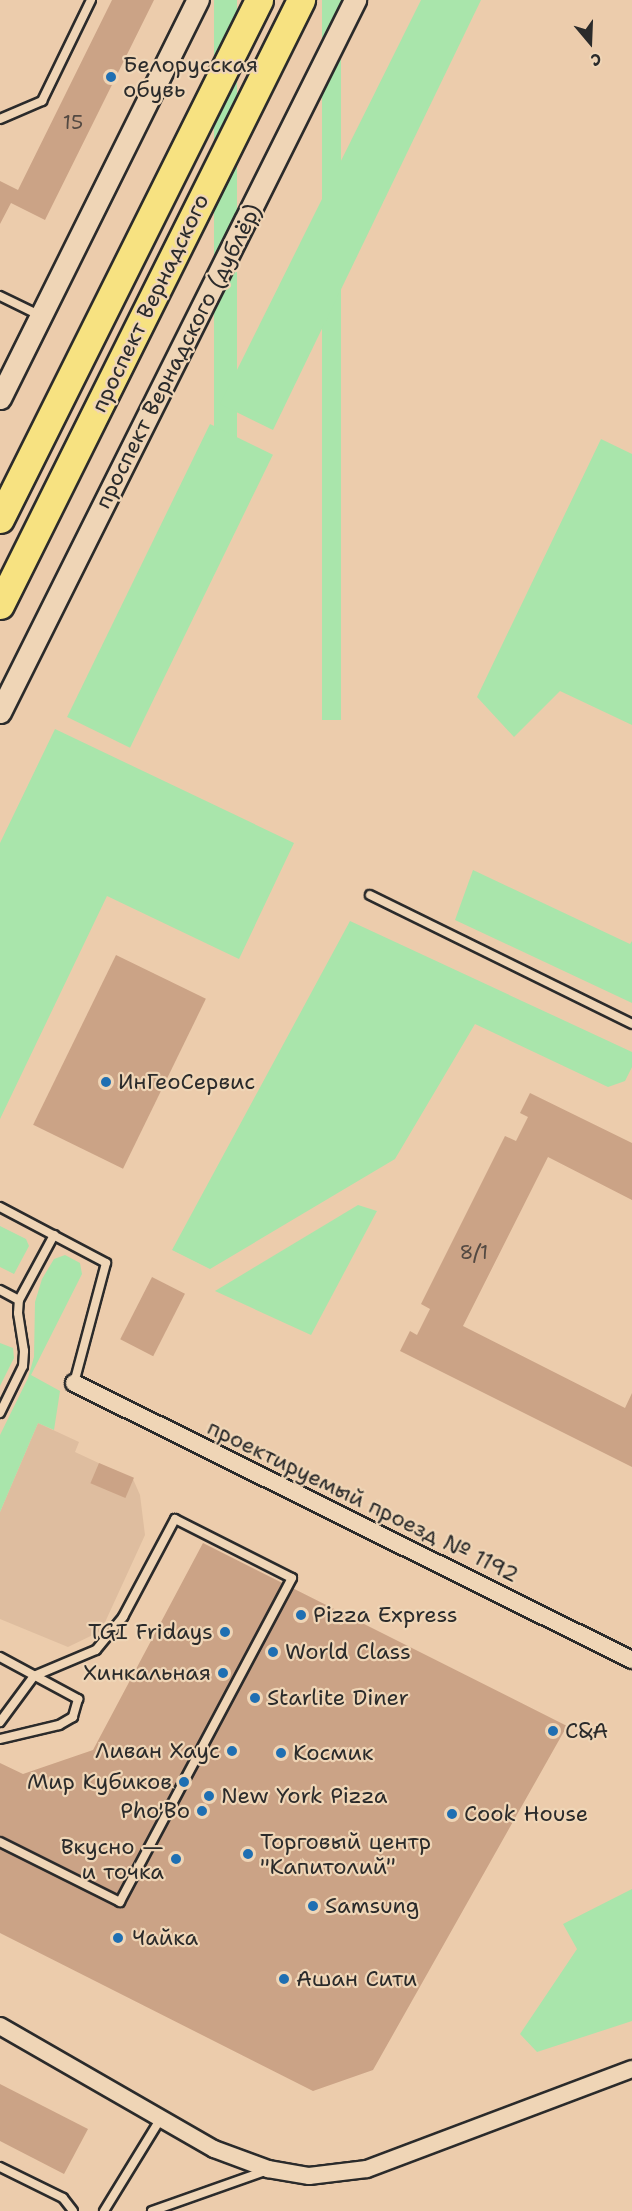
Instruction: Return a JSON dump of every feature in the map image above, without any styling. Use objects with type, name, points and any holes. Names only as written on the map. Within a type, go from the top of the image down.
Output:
[{"type":"main road","name":"проспект Вернадского","points":[[0,519],[259,0]]},
{"type":"main road","name":"проспект Вернадского","points":[[0,605],[301,0]]},
{"type":"street","points":[[0,398],[198,0]]},
{"type":"street","name":"проспект Вернадского (дублёр)","points":[[0,712],[7,688],[355,0]]},
{"type":"street","name":"проектируемый проезд № 1192","points":[[74,1383],[632,1660]]},
{"type":"street","points":[[0,2026],[214,2149],[268,2169],[309,2176],[367,2169],[632,2069]]},
{"type":"lane","points":[[0,119],[42,100],[91,0]]},
{"type":"lane","points":[[0,296],[41,316]]},
{"type":"lane","points":[[369,895],[632,1024]]},
{"type":"lane","points":[[0,1207],[106,1263],[74,1383]]},
{"type":"lane","points":[[0,1413],[23,1366],[24,1351],[18,1312],[19,1300],[54,1235]]},
{"type":"lane","points":[[0,1290],[19,1300]]},
{"type":"lane","points":[[0,1722],[34,1676],[96,1650],[123,1617],[175,1519],[292,1578],[120,1902],[0,1842]]},
{"type":"lane","points":[[0,1657],[78,1699],[73,1717],[60,1725],[0,1739]]},
{"type":"lane","points":[[104,2211],[161,2118]]},
{"type":"lane","points":[[0,2167],[63,2198],[73,2211]]},
{"type":"lane","points":[[152,2211],[268,2169]]},
{"type":"shaded area","points":[[38,1423],[79,1442],[75,1452],[133,1479],[140,1495],[145,1535],[101,1631],[68,1647],[0,1619],[0,1512]]},
{"type":"green space","points":[[214,0],[237,0],[237,482],[214,482]]},
{"type":"green space","points":[[322,0],[341,0],[341,720],[322,720]]},
{"type":"green space","points":[[421,0],[481,0],[273,430],[220,404]]},
{"type":"green space","points":[[210,424],[273,455],[130,748],[67,717]]},
{"type":"green space","points":[[601,439],[632,454],[632,725],[560,691],[514,737],[477,697]]},
{"type":"green space","points":[[55,729],[294,843],[239,959],[107,896],[0,1119],[0,843]]},
{"type":"green space","points":[[473,870],[630,944],[632,941],[632,1003],[455,920]]},
{"type":"green space","points":[[350,921],[632,1052],[632,1067],[625,1081],[608,1087],[475,1024],[395,1159],[210,1269],[172,1250]]},
{"type":"green space","points":[[358,1205],[377,1211],[311,1335],[215,1291]]},
{"type":"green space","points":[[0,1226],[26,1239],[29,1246],[14,1274],[0,1267]]},
{"type":"green space","points":[[65,1255],[80,1263],[82,1274],[31,1375],[60,1391],[54,1430],[38,1423],[0,1512],[0,1435],[28,1378],[34,1357],[35,1302],[42,1279],[54,1259]]},
{"type":"green space","points":[[0,1343],[13,1348],[14,1358],[0,1386]]},
{"type":"green space","points":[[632,1889],[632,2021],[537,2052],[520,2034],[577,1949],[563,1924]]},
{"type":"building","points":[[112,0],[154,0],[45,220],[11,203],[0,224],[0,181],[18,190]]},
{"type":"building","points":[[116,955],[206,999],[123,1169],[33,1125]]},
{"type":"building","points":[[530,1093],[632,1143],[632,1200],[548,1157],[463,1326],[625,1408],[632,1393],[632,1467],[400,1351],[410,1331],[417,1335],[430,1309],[421,1304],[505,1136],[516,1141],[528,1117],[520,1113]]},
{"type":"building","points":[[152,1277],[185,1294],[153,1356],[120,1339]]},
{"type":"building","points":[[99,1463],[134,1478],[125,1498],[90,1483]]},
{"type":"building","name":"Торговый центр \"Капитолий\"","points":[[203,1543],[567,1726],[373,2070],[313,2091],[0,1933],[0,1763],[23,1774],[93,1750]]},
{"type":"building","points":[[0,2084],[88,2129],[64,2174],[0,2141]]},
{"type":"place","name":"Белорусская обувь","points":[[111,77]]},
{"type":"place","name":"ИнГеоСервис","points":[[106,1082]]},
{"type":"place","name":"Pizza Express","points":[[301,1615]]},
{"type":"place","name":"TGI Fridays","points":[[225,1632]]},
{"type":"place","name":"World Class","points":[[273,1652]]},
{"type":"place","name":"Хинкальная","points":[[223,1673]]},
{"type":"place","name":"Starlite Diner","points":[[255,1698]]},
{"type":"place","name":"C&A","points":[[553,1731]]},
{"type":"place","name":"Ливан Хаус","points":[[232,1751]]},
{"type":"place","name":"Космик","points":[[281,1753]]},
{"type":"place","name":"Мир Кубиков","points":[[184,1782]]},
{"type":"place","name":"New York Pizza","points":[[209,1796]]},
{"type":"place","name":"Pho'Bo","points":[[202,1811]]},
{"type":"place","name":"Cook House","points":[[452,1814]]},
{"type":"place","name":"Торговый центр \"Капитолий\"","points":[[248,1854]]},
{"type":"place","name":"Вкусно — и точка","points":[[176,1859]]},
{"type":"place","name":"Samsung","points":[[313,1906]]},
{"type":"place","name":"Чайка","points":[[118,1938]]},
{"type":"place","name":"Ашан Сити","points":[[284,1979]]}]
